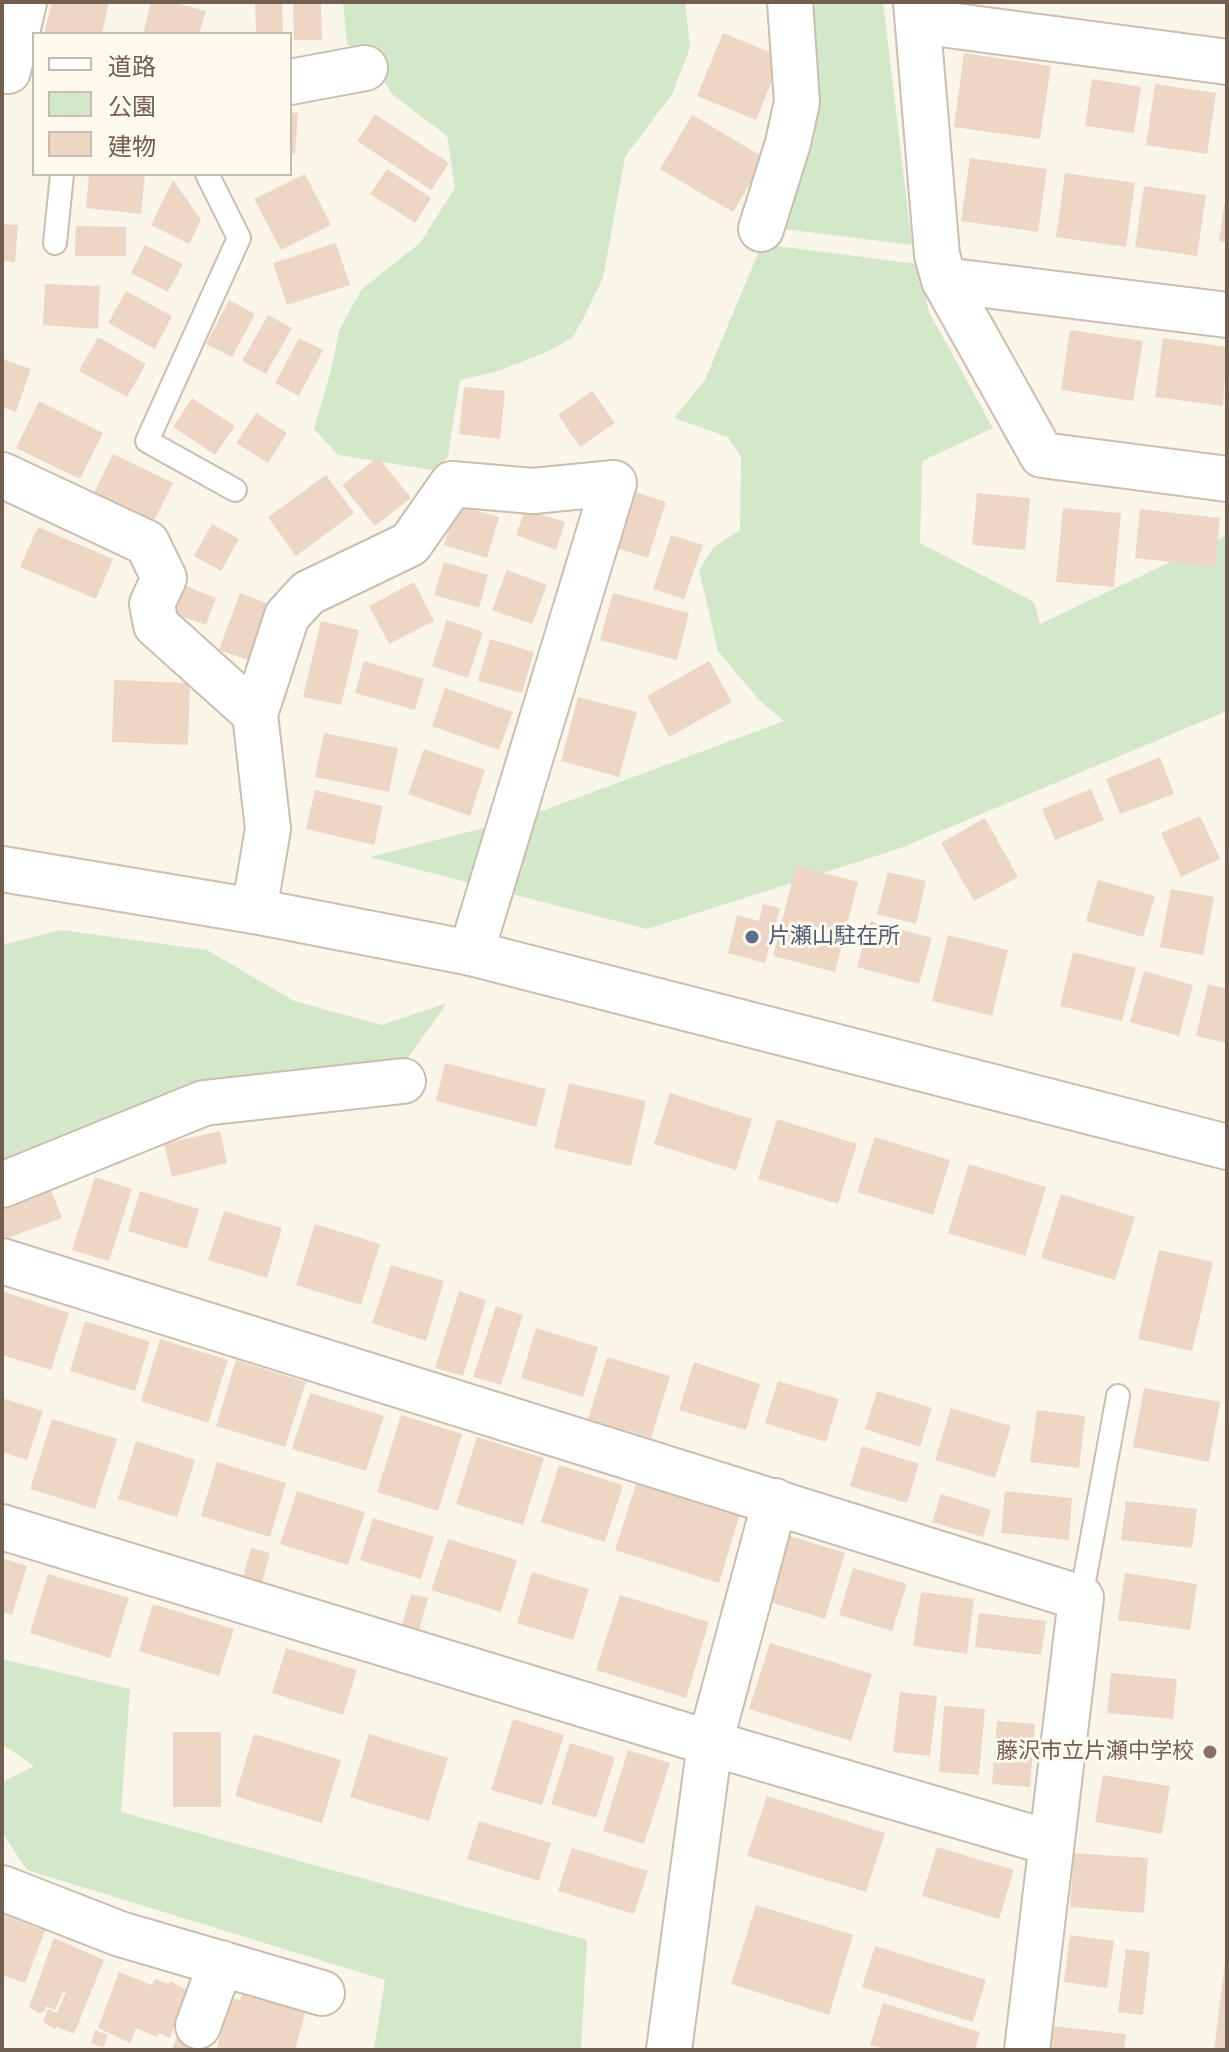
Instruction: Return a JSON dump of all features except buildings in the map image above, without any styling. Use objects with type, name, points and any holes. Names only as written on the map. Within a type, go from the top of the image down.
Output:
[{"type":"street","points":[[15,72],[24,2]]},
{"type":"street","points":[[761,229],[788,143],[797,102],[790,2]]},
{"type":"street","points":[[1227,62],[917,12],[937,255],[944,280],[1042,455],[1227,479]]},
{"type":"street","points":[[292,82],[365,68]]},
{"type":"street","points":[[944,280],[1227,315]]},
{"type":"street","points":[[2,475],[147,543],[164,578],[152,604],[156,625],[255,714]]},
{"type":"street","points":[[254,911],[268,829],[255,714],[287,616],[308,593],[410,544],[452,484],[533,491],[614,483],[471,953]]},
{"type":"street","points":[[2,869],[254,911],[471,953],[1227,1147]]},
{"type":"street","points":[[2,1185],[204,1103],[403,1081]]},
{"type":"street","points":[[2,1261],[1081,1598],[1027,2050]]},
{"type":"street","points":[[669,2050],[710,1743],[775,1501]]},
{"type":"street","points":[[2,1527],[710,1743],[1051,1843]]},
{"type":"street","points":[[2,1888],[120,1934],[322,1993]]},
{"type":"street","points":[[198,2026],[221,1963]]},
{"type":"lane","points":[[55,243],[62,176]]},
{"type":"lane","points":[[208,176],[239,238],[147,441],[235,490]]},
{"type":"lane","points":[[1081,1598],[1118,1396]]},
{"type":"green space","points":[[343,2],[685,2],[690,48],[672,94],[625,157],[603,278],[583,319],[573,337],[549,351],[496,372],[460,380],[448,456],[438,471],[338,455],[314,429],[339,331],[361,290],[420,243],[455,188],[447,136],[392,94],[369,55],[347,44]]},
{"type":"green space","points":[[825,2],[883,2],[912,245],[784,229],[815,135],[797,10]]},
{"type":"green space","points":[[762,244],[917,264],[929,312],[993,428],[922,461],[920,543],[1034,602],[1040,624],[1227,535],[1227,711],[898,849],[647,929],[370,857],[523,818],[784,721],[759,700],[718,651],[699,570],[713,548],[740,530],[741,457],[728,437],[674,418],[705,380]]},
{"type":"green space","points":[[61,930],[207,950],[294,1001],[382,1025],[447,1003],[405,1062],[2,1169],[2,945]]},
{"type":"green space","points":[[2,1659],[130,1689],[121,1812],[587,1940],[581,2050],[374,2050],[385,1980],[27,1870],[2,1832],[2,1789],[6,1780],[34,1766],[2,1744]]},
{"type":"place","name":"片瀬山駐在所","points":[[752,937]]},
{"type":"place","name":"藤沢市立片瀬中学校","points":[[1210,1752]]}]
